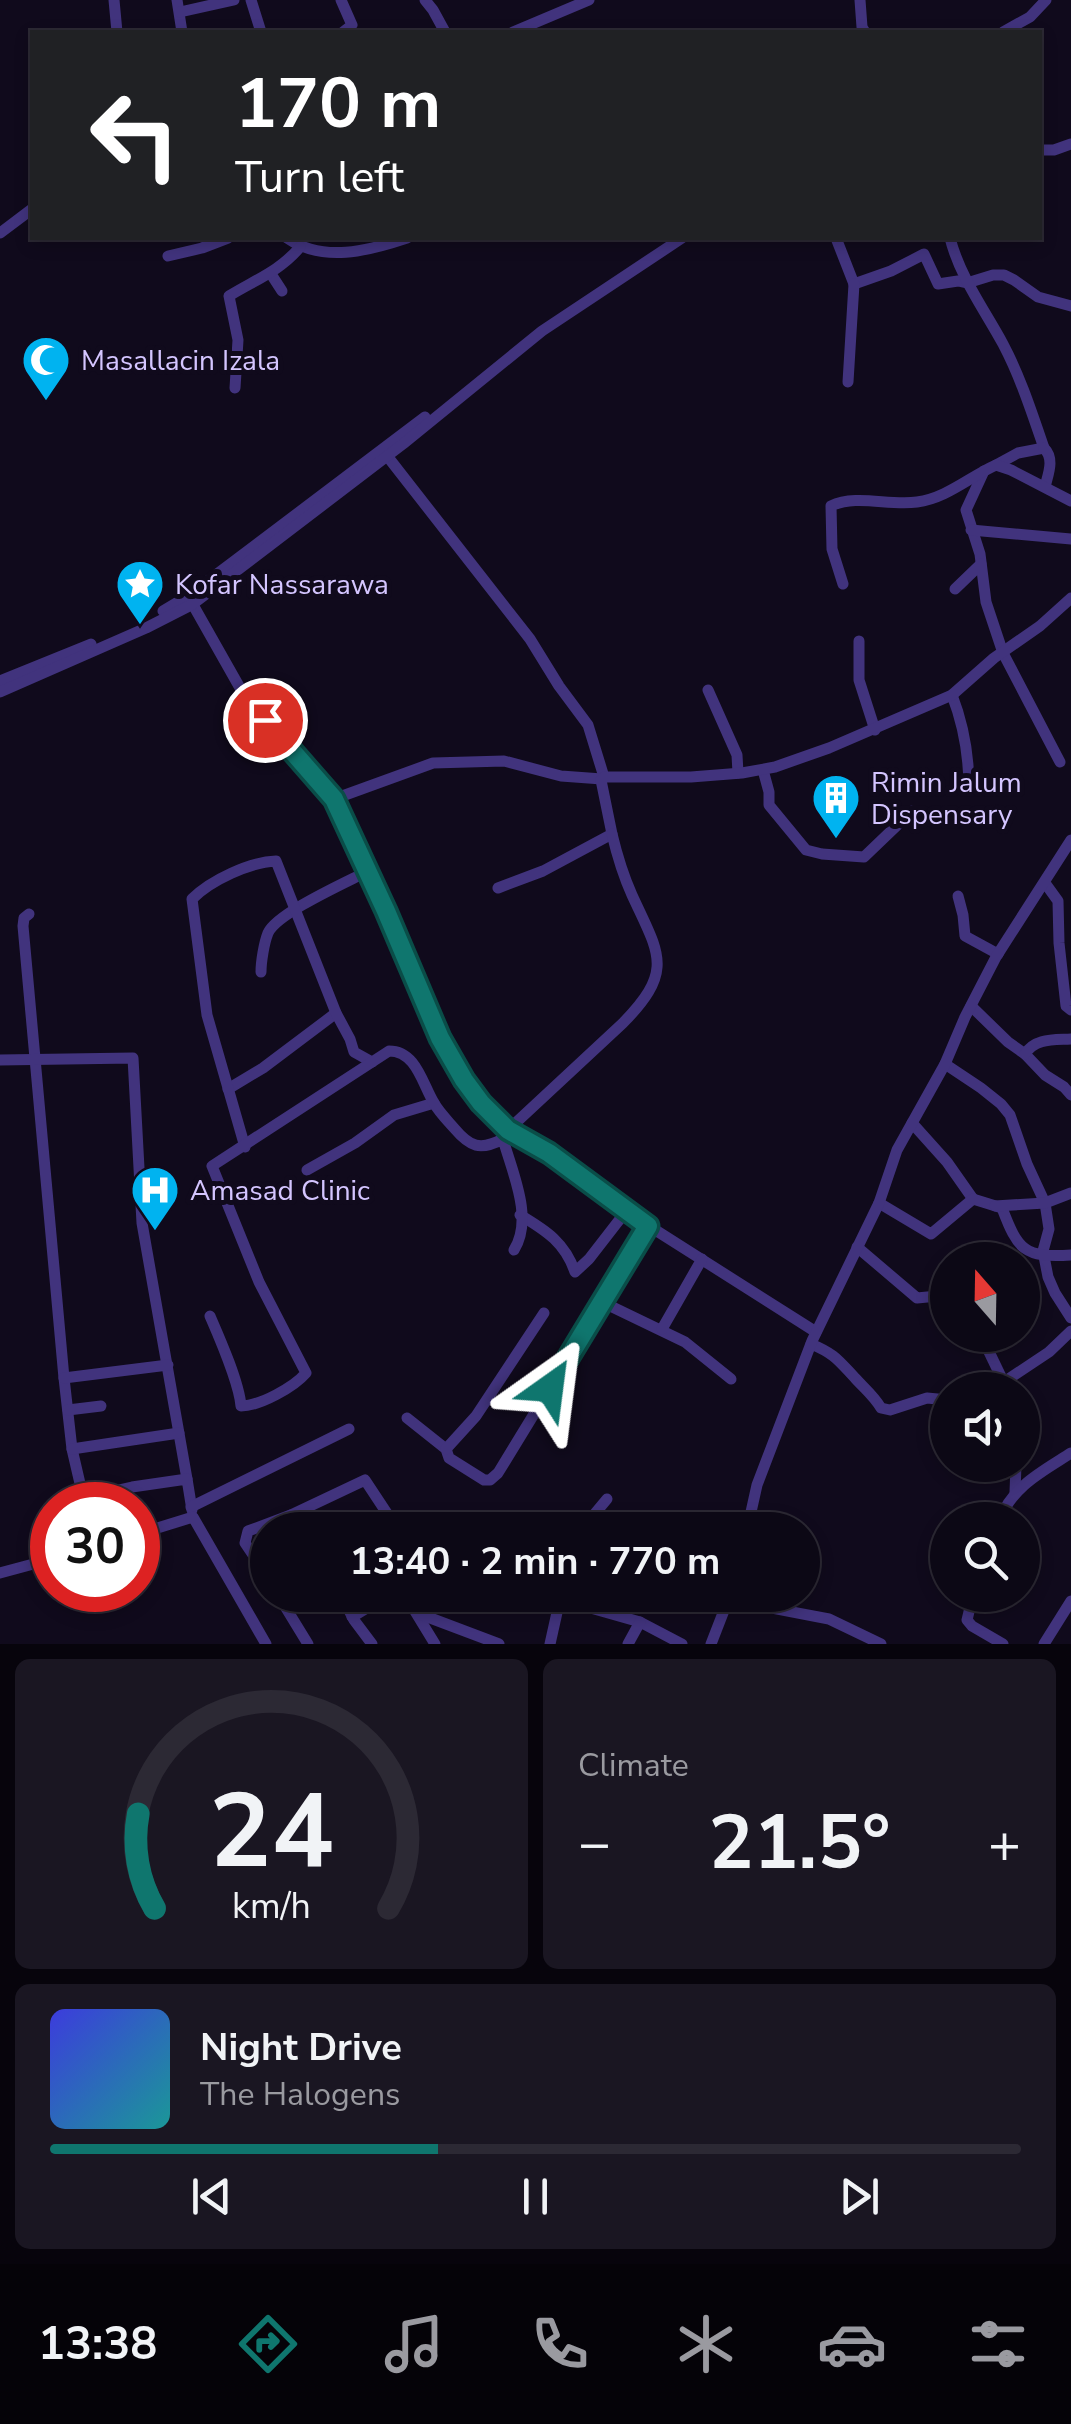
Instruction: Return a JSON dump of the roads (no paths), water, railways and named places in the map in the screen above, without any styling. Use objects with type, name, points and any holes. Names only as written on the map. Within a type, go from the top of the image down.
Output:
[{"type":"street","points":[[114,0],[116,30]]},
{"type":"street","points":[[179,6],[234,0]]},
{"type":"street","points":[[251,0],[259,30]]},
{"type":"street","points":[[341,0],[352,26],[346,30]]},
{"type":"street","points":[[425,0],[444,30]]},
{"type":"street","points":[[522,30],[561,5],[589,0]]},
{"type":"street","points":[[860,0],[864,30]]},
{"type":"street","points":[[1006,30],[1030,16],[1046,0]]},
{"type":"street","points":[[1020,30],[1035,22],[1055,0]]},
{"type":"street","points":[[1042,150],[1071,144]]},
{"type":"street","points":[[0,233],[30,210]]},
{"type":"street","points":[[168,256],[223,240]]},
{"type":"street","points":[[291,240],[314,252],[348,253],[398,240]]},
{"type":"street","points":[[0,692],[146,628],[190,600],[542,331],[679,240]]},
{"type":"street","points":[[837,240],[854,284],[848,382]]},
{"type":"street","points":[[951,240],[967,282],[1004,346],[1048,451],[1050,464],[1045,487]]},
{"type":"street","points":[[384,453],[539,327],[655,241]]},
{"type":"street","points":[[235,388],[238,340],[229,296],[271,274],[300,247]]},
{"type":"street","points":[[854,284],[924,254],[938,284],[1004,275],[1038,296],[1071,306]]},
{"type":"street","points":[[271,274],[282,290]]},
{"type":"street","points":[[843,584],[832,548],[832,504],[852,500],[921,502],[948,493],[1018,453],[1044,448]]},
{"type":"street","points":[[384,453],[530,640],[588,725],[625,878],[653,936],[658,961],[655,978],[641,1005],[508,1130]]},
{"type":"street","points":[[990,468],[1011,470],[1071,501]]},
{"type":"street","points":[[990,468],[966,510],[981,564],[986,602],[1003,653],[1060,762]]},
{"type":"street","points":[[971,530],[1071,539]]},
{"type":"street","points":[[955,589],[981,564]]},
{"type":"street","points":[[334,799],[433,764],[504,761],[561,776],[603,778],[691,777],[763,770],[875,730],[952,696],[1071,598]]},
{"type":"street","points":[[0,680],[190,600]]},
{"type":"street","points":[[190,600],[244,695],[334,799],[440,1038],[481,1103],[508,1130],[549,1153],[813,1338],[844,1364],[881,1408],[890,1410],[930,1398]]},
{"type":"street","points":[[859,640],[859,680],[875,730]]},
{"type":"street","points":[[708,690],[737,755],[738,774]]},
{"type":"street","points":[[952,696],[969,758],[969,789]]},
{"type":"street","points":[[763,770],[768,806],[806,850],[864,857],[912,811]]},
{"type":"street","points":[[498,888],[555,865],[612,834]]},
{"type":"street","points":[[750,1512],[813,1338],[879,1203],[897,1150],[945,1064],[998,954],[1071,840]]},
{"type":"street","points":[[245,1146],[208,1015],[192,899],[200,890],[255,863],[276,861],[354,1052],[372,1062]]},
{"type":"street","points":[[261,972],[269,930],[296,909],[368,871]]},
{"type":"street","points":[[1045,883],[1058,901],[1062,974],[1066,1006],[1071,1010]]},
{"type":"street","points":[[958,896],[964,936],[998,954]]},
{"type":"street","points":[[30,914],[24,918],[23,926],[64,1378],[79,1482]]},
{"type":"street","points":[[972,1006],[1071,1095]]},
{"type":"street","points":[[228,1090],[336,1012]]},
{"type":"street","points":[[1025,1054],[1037,1042],[1071,1039]]},
{"type":"street","points":[[210,1316],[227,1357],[240,1406],[290,1387],[306,1373],[260,1282],[212,1166],[389,1051],[400,1051],[412,1060],[434,1103],[466,1143],[482,1147],[503,1139],[522,1196],[522,1238],[514,1250]]},
{"type":"street","points":[[0,1060],[133,1058],[142,1223],[192,1512],[266,1644]]},
{"type":"street","points":[[945,1064],[981,1088],[1010,1115],[1045,1203],[1049,1229],[1043,1252],[1048,1277],[1071,1318]]},
{"type":"street","points":[[307,1170],[394,1115],[434,1103]]},
{"type":"street","points":[[912,1124],[947,1162],[972,1199],[1002,1208],[1022,1248],[1044,1257],[1071,1255]]},
{"type":"street","points":[[138,1145],[152,1145]]},
{"type":"street","points":[[990,1206],[1045,1203],[1071,1193]]},
{"type":"street","points":[[879,1203],[931,1234],[972,1199]]},
{"type":"street","points":[[520,1215],[568,1251],[575,1272],[626,1210]]},
{"type":"street","points":[[407,1418],[446,1448],[450,1458],[490,1480],[498,1473],[648,1226]]},
{"type":"street","points":[[858,1247],[917,1298],[930,1296]]},
{"type":"street","points":[[662,1330],[702,1259]]},
{"type":"street","points":[[602,1302],[684,1342],[731,1379]]},
{"type":"street","points":[[446,1448],[476,1416],[544,1314]]},
{"type":"street","points":[[1020,1372],[1071,1331]]},
{"type":"street","points":[[64,1378],[168,1365]]},
{"type":"street","points":[[68,1410],[101,1406]]},
{"type":"street","points":[[160,1525],[192,1512],[349,1428]]},
{"type":"street","points":[[72,1449],[179,1433]]},
{"type":"street","points":[[1010,1502],[1016,1492],[1040,1473],[1071,1454]]},
{"type":"street","points":[[160,1483],[187,1479]]},
{"type":"street","points":[[297,1512],[366,1480],[386,1512]]},
{"type":"street","points":[[1016,1482],[1016,1492]]},
{"type":"street","points":[[598,1512],[607,1499]]},
{"type":"street","points":[[0,1573],[30,1565]]},
{"type":"street","points":[[1044,1644],[1071,1601]]},
{"type":"street","points":[[288,1612],[308,1644]]},
{"type":"street","points":[[350,1612],[372,1644]]},
{"type":"street","points":[[352,1617],[360,1612]]},
{"type":"street","points":[[550,1644],[559,1612]]},
{"type":"street","points":[[608,1612],[640,1622],[682,1644]]},
{"type":"street","points":[[710,1644],[724,1612]]},
{"type":"street","points":[[795,1612],[829,1620],[880,1644]]},
{"type":"street","points":[[970,1612],[972,1626],[1002,1644]]},
{"type":"street","points":[[417,1613],[435,1644]]},
{"type":"street","points":[[417,1613],[499,1644]]},
{"type":"street","points":[[628,1644],[640,1622]]},
{"type":"place","name":"Masallacin Izala","points":[[46,402]]},
{"type":"place","name":"Kofar Nassarawa","points":[[140,626]]},
{"type":"place","name":"Rimin Jalum Dispensary","points":[[836,840]]},
{"type":"place","name":"Amasad Clinic","points":[[155,1232]]}]
